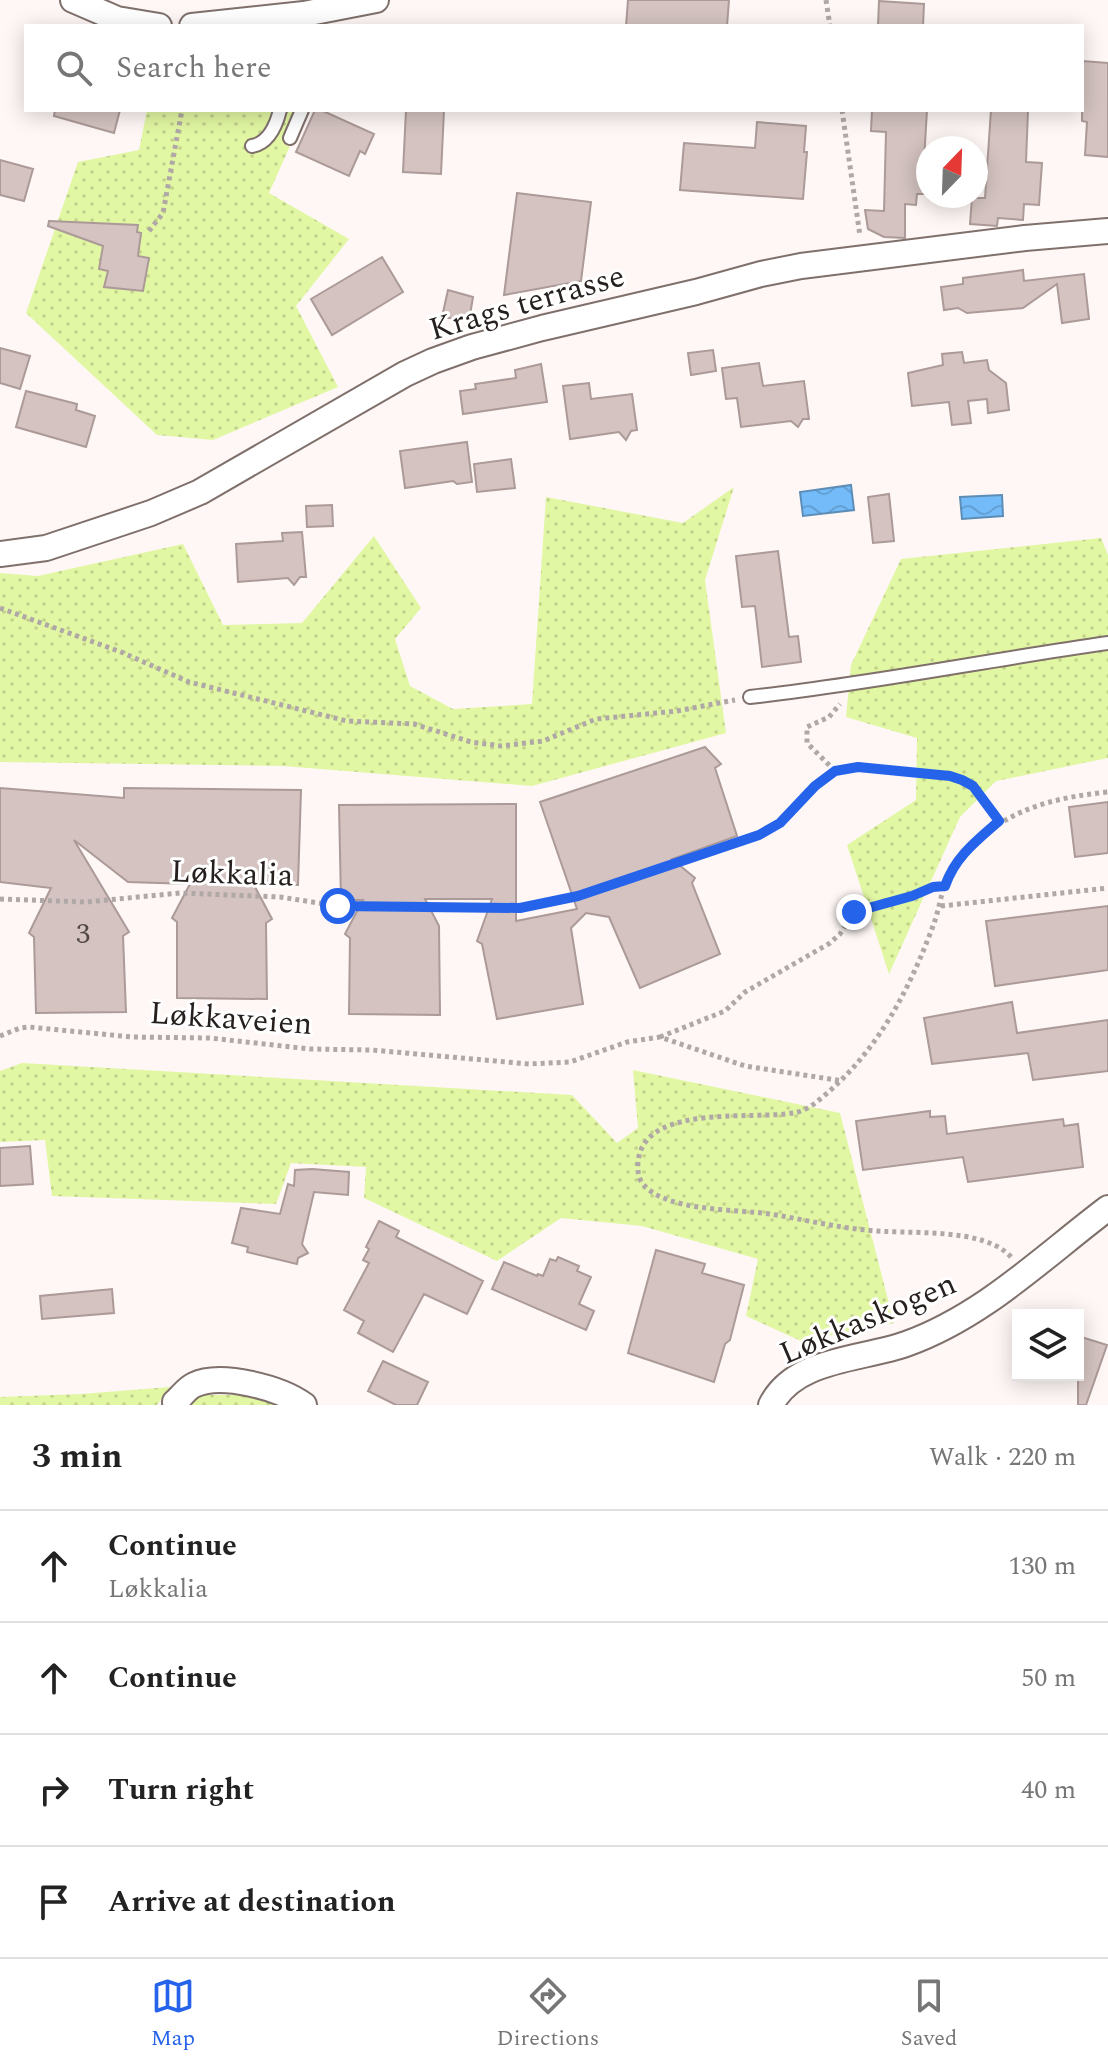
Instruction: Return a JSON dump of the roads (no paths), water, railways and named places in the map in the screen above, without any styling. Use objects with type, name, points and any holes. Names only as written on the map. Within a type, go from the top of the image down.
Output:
[{"type":"street","points":[[73,0],[117,19],[147,24]]},
{"type":"street","points":[[238,24],[305,20],[376,0]]},
{"type":"street","name":"Krags terrasse","points":[[0,554],[59,544],[151,513],[200,492],[405,374],[472,347],[801,266],[1025,238],[1108,231]]},
{"type":"street","name":"Løkkaskogen","points":[[771,1405],[776,1394],[806,1372],[832,1362],[904,1345],[987,1303],[1108,1208]]},
{"type":"street","points":[[174,1404],[194,1385],[217,1382],[259,1384],[278,1390],[304,1405]]},
{"type":"lane","points":[[252,146],[261,145],[270,135],[279,112]]},
{"type":"lane","points":[[290,138],[301,112]]},
{"type":"lane","points":[[750,697],[842,687],[1108,643]]},
{"type":"water","points":[[851,485],[854,510],[803,516],[800,492]]},
{"type":"water","points":[[1002,495],[1003,516],[962,519],[960,497]]}]
